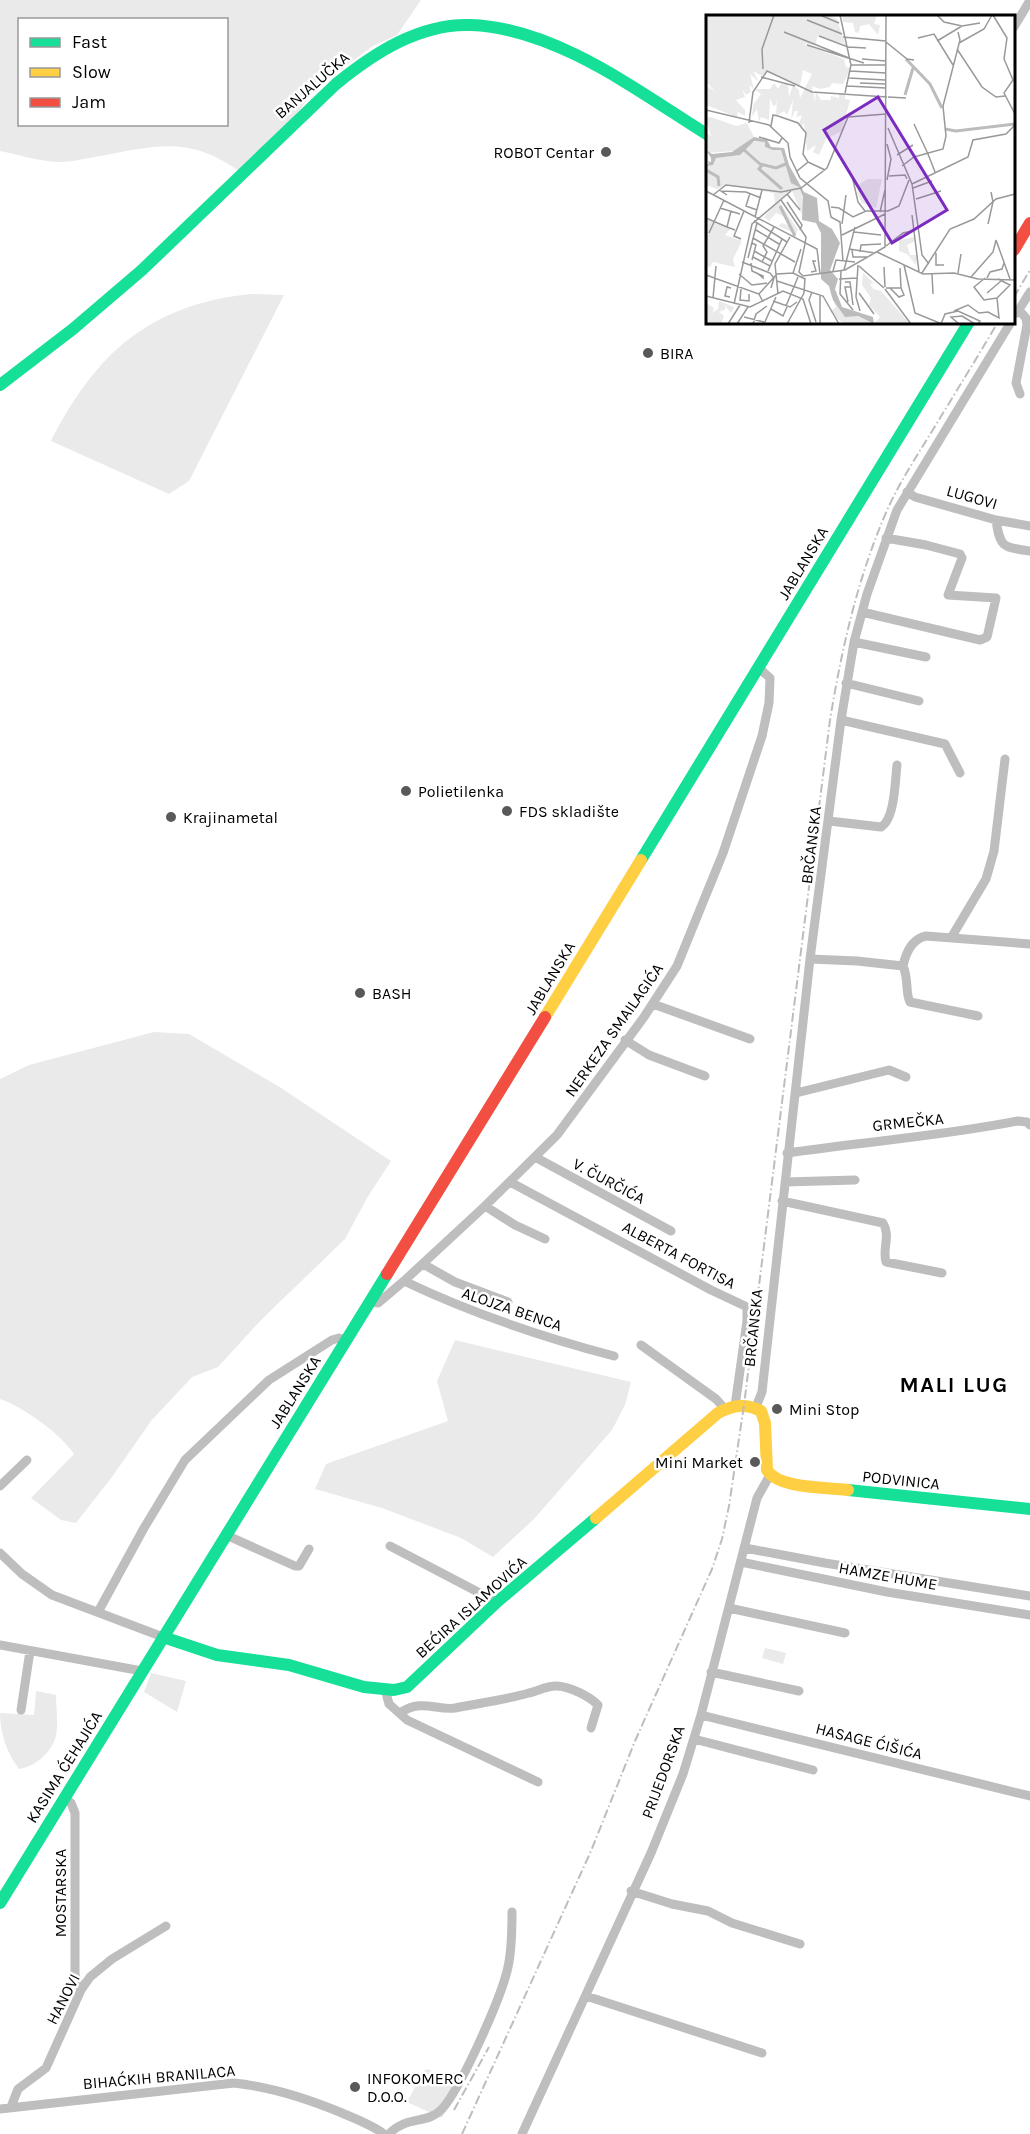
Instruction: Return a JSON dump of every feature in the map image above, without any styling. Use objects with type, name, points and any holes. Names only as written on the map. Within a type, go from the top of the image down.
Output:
[{"type":"main road","name":"BANJALUČKA","points":[[0,385],[91,316],[188,226],[283,132],[338,83],[370,58],[420,32],[470,25],[507,30],[537,39],[605,72],[706,134]]},
{"type":"main road","points":[[1016,242],[1030,223]]},
{"type":"main road","name":"JABLANSKA","points":[[155,1649],[347,1340],[968,324]]},
{"type":"main road","points":[[730,1408],[744,1405],[756,1407],[764,1416],[767,1470],[770,1475]]},
{"type":"main road","name":"BEĆIRA ISLAMOVIĆA","points":[[163,1637],[224,1656],[292,1666],[356,1684],[399,1690],[407,1687],[497,1602],[718,1413],[730,1408]]},
{"type":"main road","name":"PODVINICA","points":[[770,1475],[785,1483],[796,1485],[1030,1509]]},
{"type":"main road","name":"KASIMA ĆEHAJIĆA","points":[[0,1903],[155,1649]]},
{"type":"street","points":[[1015,25],[1028,2]]},
{"type":"street","name":"BRČANSKA","points":[[1015,316],[1030,292]]},
{"type":"street","points":[[1019,310],[1026,318],[1027,325],[1016,383],[1020,394]]},
{"type":"street","name":"BRČANSKA","points":[[756,1407],[762,1392],[810,959],[846,683],[854,642],[897,510],[1010,324]]},
{"type":"street","name":"LUGOVI","points":[[907,492],[915,497],[996,520],[1030,526]]},
{"type":"street","points":[[996,520],[998,538],[1003,544],[1010,548],[1030,551]]},
{"type":"street","points":[[862,612],[980,640],[987,637],[996,598],[948,595],[962,558],[960,554],[886,538]]},
{"type":"street","points":[[854,642],[926,657]]},
{"type":"street","name":"NERKEZA SMAILAGIĆA","points":[[370,1302],[378,1303],[404,1281],[557,1135],[653,1004],[677,966],[723,853],[762,736],[769,703],[771,678],[759,668]]},
{"type":"street","points":[[846,683],[919,701]]},
{"type":"street","points":[[841,720],[945,744],[960,773]]},
{"type":"street","points":[[951,938],[987,879],[994,851],[1005,759]]},
{"type":"street","points":[[829,821],[881,827],[886,825],[891,816],[897,765]]},
{"type":"street","points":[[978,1016],[910,1002],[908,977],[903,966],[909,948],[920,937],[926,936],[1030,944]]},
{"type":"street","points":[[810,959],[903,966]]},
{"type":"street","points":[[653,1004],[750,1039]]},
{"type":"street","points":[[625,1040],[649,1055],[705,1076]]},
{"type":"street","points":[[796,1094],[889,1070],[906,1077]]},
{"type":"street","name":"GRMEČKA","points":[[787,1153],[877,1140],[966,1131],[1018,1121],[1027,1122],[1030,1125]]},
{"type":"street","name":"V. ČURČIĆA","points":[[535,1157],[671,1231]]},
{"type":"street","points":[[785,1182],[855,1180]]},
{"type":"street","name":"ALBERTA FORTISA","points":[[510,1182],[745,1306],[747,1321],[730,1408]]},
{"type":"street","points":[[782,1201],[883,1223],[888,1237],[884,1256],[886,1262],[942,1273]]},
{"type":"street","points":[[485,1206],[515,1225],[545,1239]]},
{"type":"street","points":[[423,1264],[455,1282],[508,1302]]},
{"type":"street","name":"ALOJZA BENCA","points":[[404,1281],[445,1301],[530,1332],[614,1356]]},
{"type":"street","points":[[98,1612],[144,1528],[185,1460],[269,1380],[332,1340],[339,1338],[347,1340]]},
{"type":"street","points":[[641,1345],[730,1408]]},
{"type":"street","points":[[0,1486],[27,1460]]},
{"type":"street","name":"PRIJEDORSKA","points":[[522,2134],[586,1996],[683,1774],[701,1715],[757,1498],[770,1475]]},
{"type":"street","points":[[226,1535],[295,1566],[299,1566],[309,1549]]},
{"type":"street","points":[[390,1546],[497,1602]]},
{"type":"street","points":[[745,1548],[1030,1596]]},
{"type":"street","points":[[0,1553],[22,1574],[52,1595],[163,1637]]},
{"type":"street","name":"HAMZE HUME","points":[[741,1562],[887,1592],[1030,1615]]},
{"type":"street","points":[[729,1608],[845,1633]]},
{"type":"street","points":[[0,1646],[142,1671]]},
{"type":"street","points":[[21,1710],[30,1651]]},
{"type":"street","points":[[711,1672],[799,1691]]},
{"type":"street","points":[[400,1713],[426,1705],[448,1708],[488,1703],[551,1686],[559,1686],[598,1705],[591,1728]]},
{"type":"street","points":[[386,1689],[389,1704],[407,1720],[538,1782]]},
{"type":"street","name":"HASAGE ĆIŠIĆA","points":[[701,1715],[1030,1796]]},
{"type":"street","points":[[694,1739],[813,1770]]},
{"type":"street","name":"MOSTARSKA","points":[[65,1798],[71,1803],[75,1813],[75,1975],[81,1990]]},
{"type":"street","points":[[631,1891],[672,1904],[708,1911],[732,1923],[801,1944]]},
{"type":"street","points":[[389,2134],[405,2122],[430,2117],[438,2112],[443,2108],[459,2082],[504,1979],[511,1945],[512,1912]]},
{"type":"street","name":"HANOVI","points":[[11,2107],[18,2089],[46,2068],[81,1990],[90,1977],[112,1959],[166,1926]]},
{"type":"street","points":[[586,1996],[762,2053]]},
{"type":"street","name":"BIHAĆKIH BRANILACA","points":[[0,2109],[234,2083],[263,2086],[297,2095],[355,2119],[384,2134]]},
{"type":"shaded area","points":[[0,0],[421,0],[397,35],[373,46],[317,87],[283,132],[242,173],[206,153],[174,146],[140,149],[75,161],[59,162],[0,151]]},
{"type":"shaded area","points":[[250,294],[284,295],[189,481],[169,494],[51,441],[87,382],[107,359],[130,339],[155,322],[183,309],[214,300]]},
{"type":"shaded area","points":[[154,1032],[189,1034],[278,1086],[391,1161],[367,1198],[345,1239],[261,1320],[218,1367],[192,1377],[151,1421],[76,1523],[61,1520],[31,1498],[74,1454],[60,1438],[40,1422],[0,1399],[0,1079],[29,1065]]},
{"type":"shaded area","points":[[455,1340],[631,1382],[625,1405],[612,1430],[534,1519],[493,1557],[461,1538],[382,1508],[315,1489],[326,1464],[448,1421],[437,1381]]},
{"type":"shaded area","points":[[765,1648],[786,1653],[783,1664],[762,1658]]},
{"type":"shaded area","points":[[151,1673],[186,1681],[177,1712],[144,1692]]},
{"type":"shaded area","points":[[36,1691],[56,1695],[56,1735],[53,1745],[41,1759],[30,1766],[19,1769],[5,1742],[0,1713],[34,1715]]},
{"type":"shaded area","points":[[427,2069],[459,2082],[442,2118],[407,2102]]},
{"type":"railway","points":[[1015,295],[1030,270]]},
{"type":"railway","points":[[462,2134],[591,1851],[635,1741],[712,1569],[722,1539],[744,1405],[830,720],[846,639],[868,560],[898,487],[997,324]]},
{"type":"railway","points":[[454,2110],[489,2047]]},
{"type":"traffic: fast","points":[[0,385],[73,329],[142,270],[336,84],[382,51],[416,35],[434,29],[471,25],[503,29],[534,37],[596,65],[706,134]]},
{"type":"traffic: fast","points":[[641,860],[968,324]]},
{"type":"traffic: fast","points":[[0,1903],[387,1274]]},
{"type":"traffic: fast","points":[[848,1490],[1030,1509]]},
{"type":"traffic: fast","points":[[163,1637],[217,1655],[289,1665],[364,1687],[394,1690],[407,1687],[497,1602],[596,1518]]},
{"type":"traffic: slow","points":[[545,1017],[641,860]]},
{"type":"traffic: slow","points":[[596,1518],[718,1413],[740,1406],[761,1411],[765,1423],[767,1470],[773,1476],[792,1484],[848,1490]]},
{"type":"traffic: jam","points":[[1015,248],[1030,223]]},
{"type":"traffic: jam","points":[[387,1274],[545,1017]]},
{"type":"place","name":"ROBOT Centar","points":[[606,152]]},
{"type":"place","name":"BIRA","points":[[648,353]]},
{"type":"place","name":"Polietilenka","points":[[406,791]]},
{"type":"place","name":"FDS skladište","points":[[507,811]]},
{"type":"place","name":"Krajinametal","points":[[171,817]]},
{"type":"place","name":"BASH","points":[[360,993]]},
{"type":"place","name":"Mini Stop","points":[[777,1409]]},
{"type":"place","name":"Mini Market","points":[[755,1462]]},
{"type":"place","name":"INFOKOMERC D.O.O.","points":[[355,2087]]},
{"type":"district","name":"MALI LUG","points":[[954,1385]]}]
